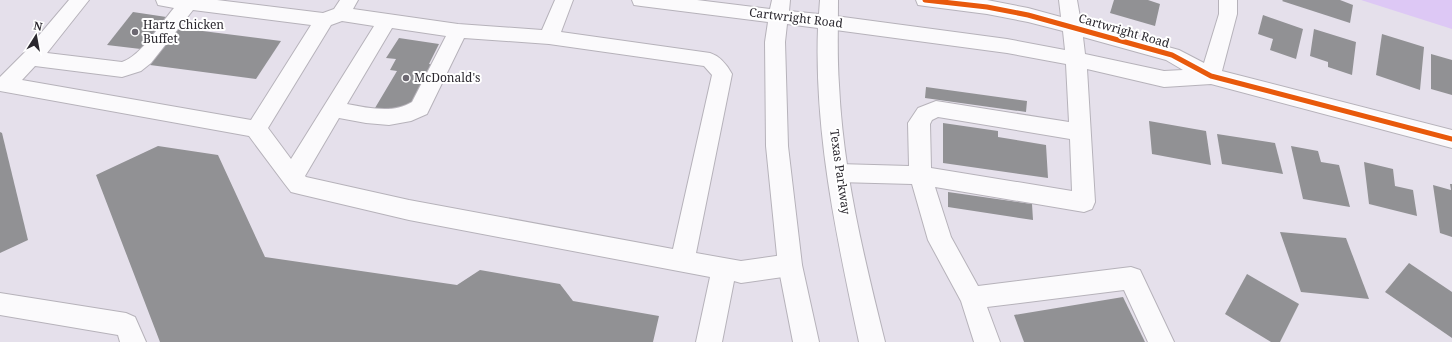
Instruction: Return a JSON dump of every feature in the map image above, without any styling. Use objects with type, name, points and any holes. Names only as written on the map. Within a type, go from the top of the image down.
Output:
[{"type":"street","points":[[3,87],[31,58],[80,0]]},
{"type":"street","points":[[165,0],[188,3],[338,11],[387,21],[458,31],[549,37],[710,60],[722,74],[682,261]]},
{"type":"street","points":[[549,37],[564,0]]},
{"type":"street","name":"Cartwright Road","points":[[641,0],[780,8],[828,22],[1007,46],[1076,59],[1164,79],[1210,76]]},
{"type":"street","name":"Texas Parkway","points":[[829,0],[827,54],[828,78],[838,174],[856,272],[872,342]]},
{"type":"street","name":"Cartwright Road","points":[[924,0],[987,7],[1028,15],[1172,55],[1210,76],[1452,139]]},
{"type":"street","points":[[838,174],[920,175],[1084,202],[1076,59],[1068,0]]},
{"type":"street","points":[[1210,76],[1228,14],[1228,0]]},
{"type":"street","points":[[31,58],[122,70],[134,66],[144,58],[188,3]]},
{"type":"street","points":[[780,8],[775,42],[777,146],[790,265],[806,342]]},
{"type":"street","points":[[256,129],[338,11]]},
{"type":"street","points":[[292,177],[387,21]]},
{"type":"street","points":[[333,109],[389,118],[414,113],[420,108],[458,31]]},
{"type":"street","points":[[3,87],[256,129],[299,185],[409,210],[741,272],[790,265]]},
{"type":"street","points":[[988,342],[972,298],[940,240],[920,175],[919,123],[925,114],[936,109],[1080,132]]},
{"type":"street","points":[[709,342],[724,269]]},
{"type":"street","points":[[972,298],[1130,278],[1161,342]]},
{"type":"street","points":[[0,304],[126,325],[133,342]]},
{"type":"shaded area","points":[[1361,0],[1452,0],[1452,29]]},
{"type":"building","points":[[1114,0],[1148,0],[1160,4],[1155,26],[1110,13]]},
{"type":"building","points":[[1340,0],[1353,5],[1350,23],[1282,1]]},
{"type":"building","points":[[133,12],[173,18],[149,50],[107,45]]},
{"type":"building","points":[[1263,15],[1303,29],[1296,59],[1270,50],[1273,39],[1258,34]]},
{"type":"building","points":[[179,28],[281,41],[256,79],[150,65]]},
{"type":"building","points":[[1314,29],[1356,42],[1352,75],[1328,67],[1328,62],[1310,56]]},
{"type":"building","points":[[1382,34],[1424,47],[1420,90],[1376,75]]},
{"type":"building","points":[[399,38],[439,44],[429,64],[434,65],[413,112],[375,108],[397,71],[390,70],[396,59],[386,58]]},
{"type":"building","points":[[1431,54],[1452,60],[1452,95],[1431,89]]},
{"type":"building","points":[[926,87],[1027,101],[1026,112],[925,98]]},
{"type":"building","points":[[1149,121],[1206,131],[1211,165],[1152,154]]},
{"type":"building","points":[[943,123],[998,131],[998,137],[1046,145],[1048,178],[943,163]]},
{"type":"building","points":[[0,132],[2,133],[28,240],[0,253]]},
{"type":"building","points":[[1217,134],[1275,143],[1283,174],[1222,164]]},
{"type":"building","points":[[158,146],[218,155],[265,257],[457,285],[480,270],[560,284],[573,301],[659,316],[653,342],[160,342],[96,175]]},
{"type":"building","points":[[1291,146],[1318,151],[1321,162],[1339,165],[1350,207],[1303,199]]},
{"type":"building","points":[[1364,162],[1393,169],[1395,186],[1413,190],[1417,216],[1369,204]]},
{"type":"building","points":[[1450,184],[1452,184],[1452,237],[1440,233],[1433,185],[1451,190]]},
{"type":"building","points":[[948,192],[1032,204],[1033,220],[948,207]]},
{"type":"building","points":[[1280,232],[1346,238],[1369,299],[1301,292]]},
{"type":"building","points":[[1409,263],[1452,292],[1452,338],[1385,292]]},
{"type":"building","points":[[1247,274],[1299,304],[1280,342],[1271,342],[1225,314]]},
{"type":"building","points":[[1123,297],[1145,342],[1024,342],[1014,315]]},
{"type":"cycle path","points":[[925,0],[987,7],[1028,15],[1172,55],[1211,76],[1452,139]]},
{"type":"place","name":"Hartz Chicken Buffet","points":[[135,32]]},
{"type":"place","name":"McDonald's","points":[[406,78]]}]
